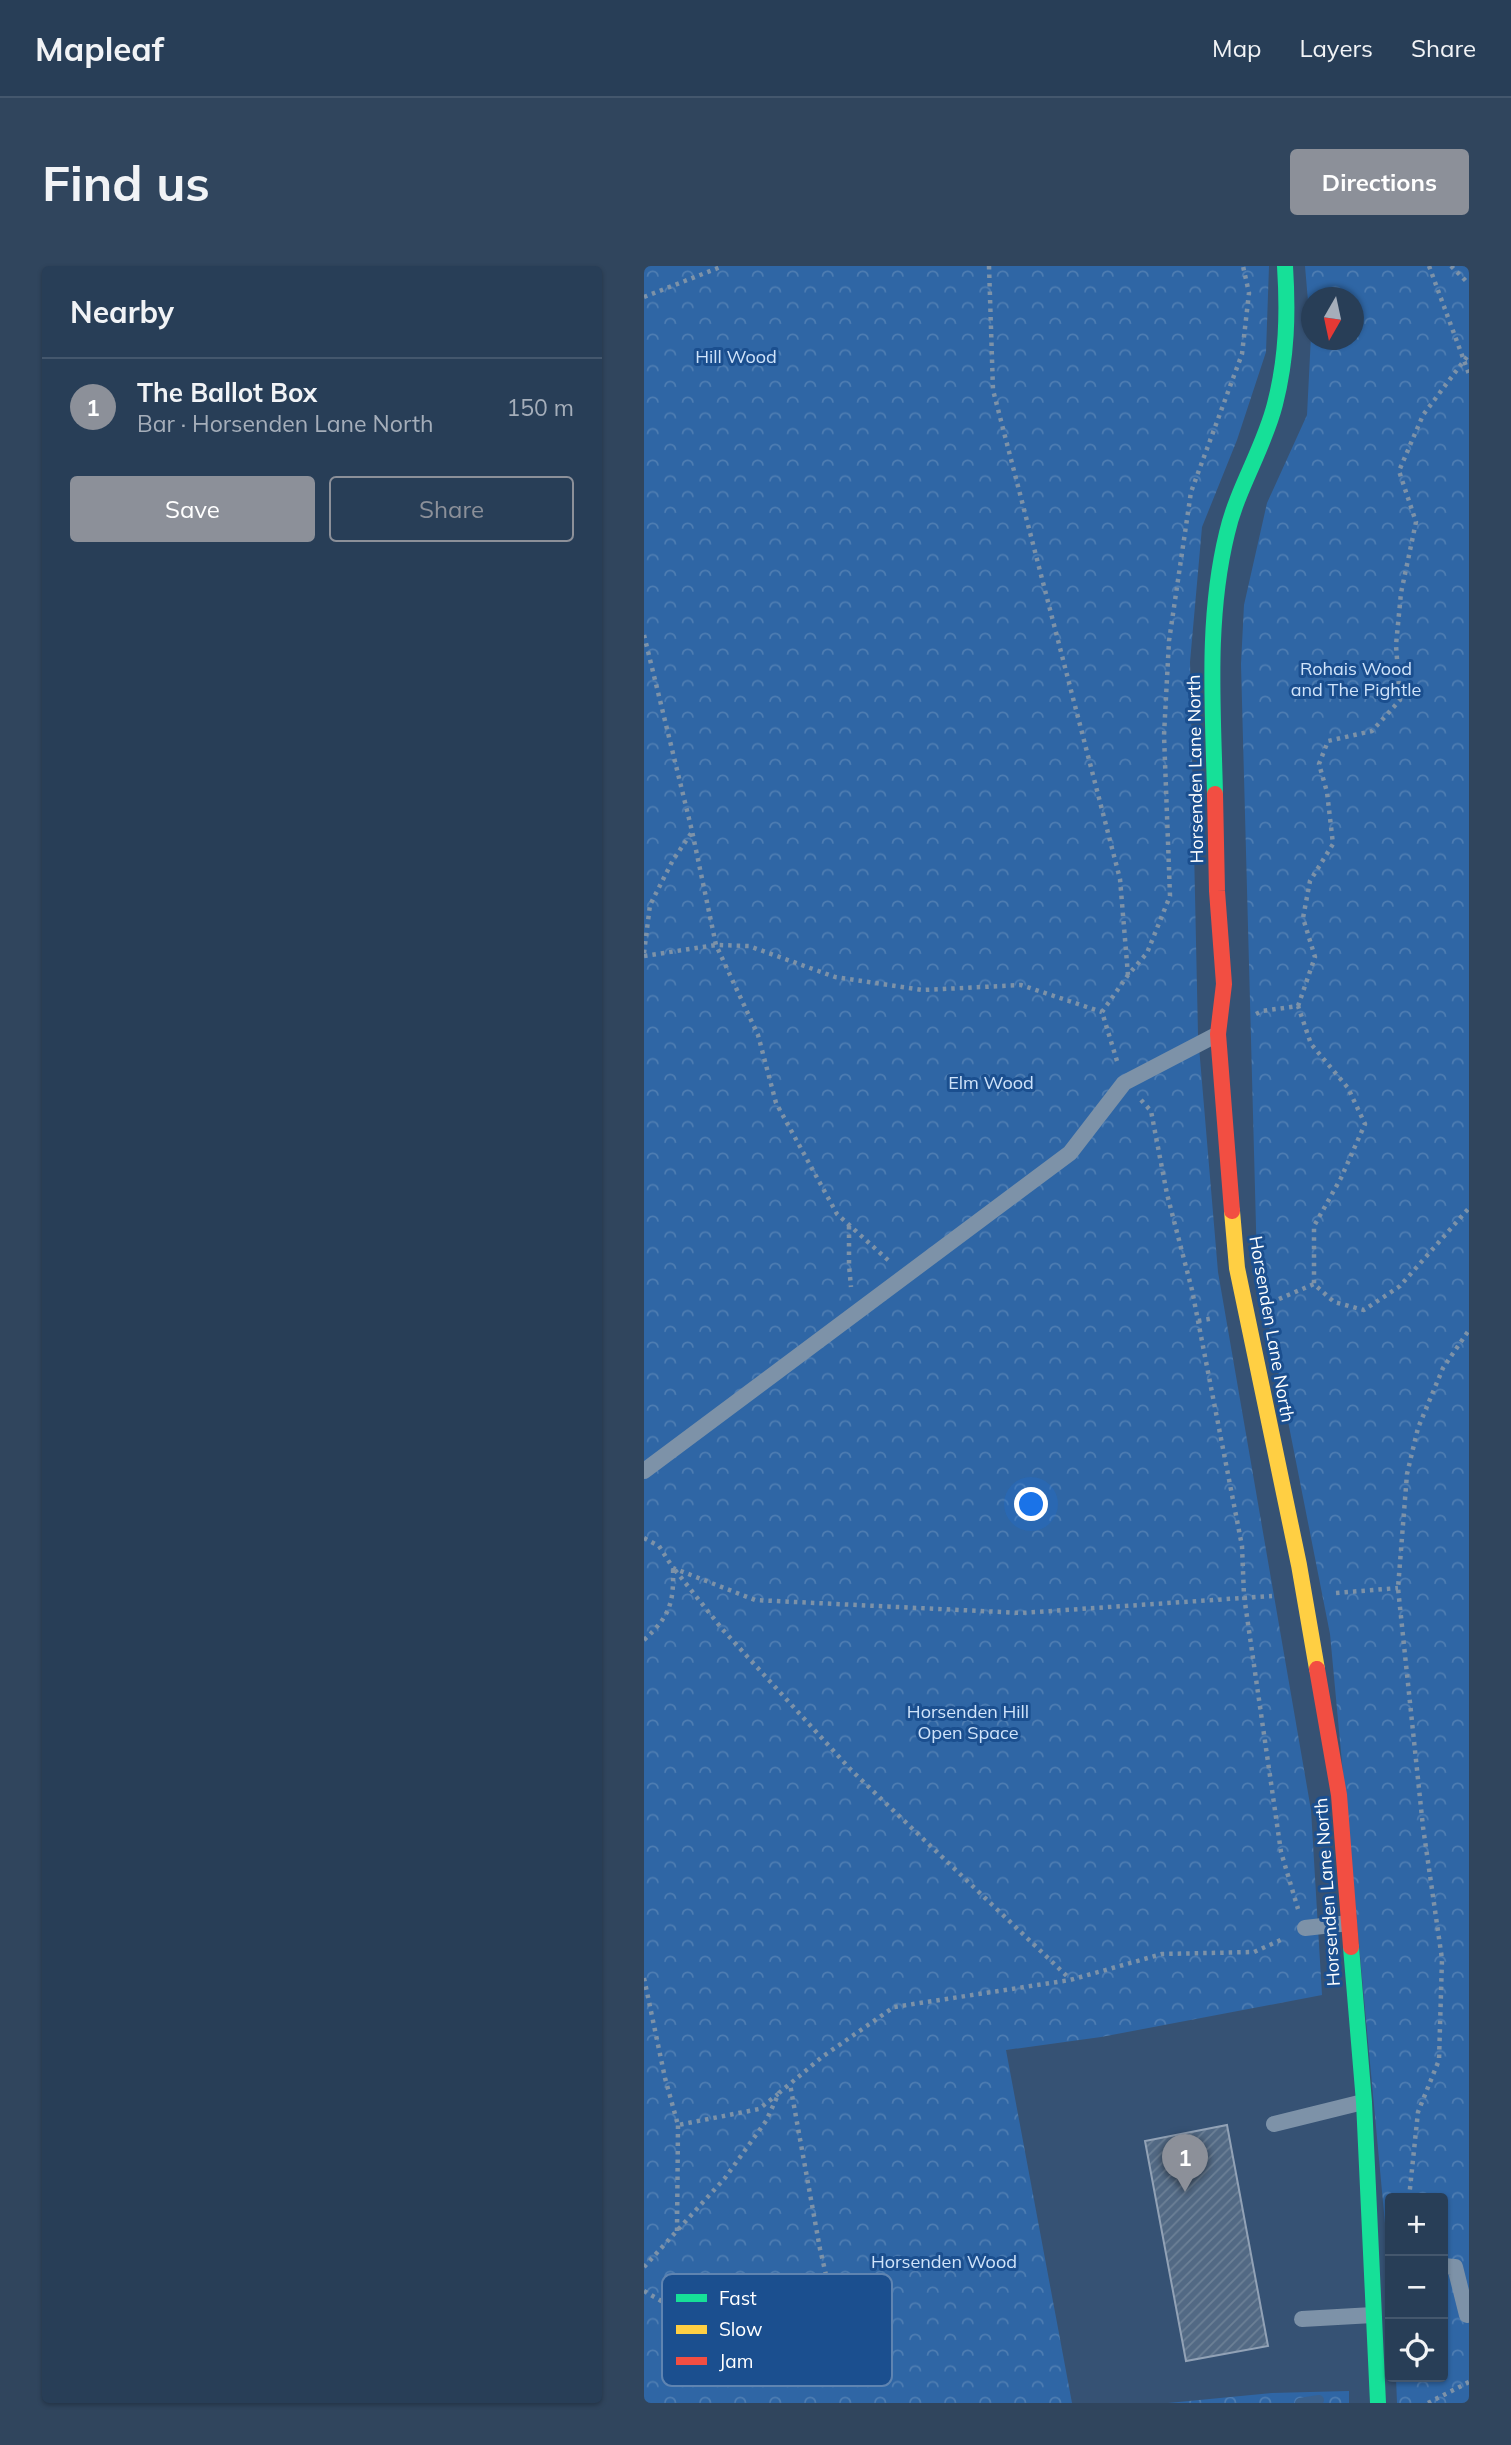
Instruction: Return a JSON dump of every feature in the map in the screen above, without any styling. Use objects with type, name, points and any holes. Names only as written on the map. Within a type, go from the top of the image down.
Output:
[{"type":"street","name":"Horsenden Lane North","points":[[1285,266],[1289,322],[1275,405],[1227,531],[1216,588],[1212,657],[1217,891],[1224,984],[1219,1034],[1237,1268],[1304,1595],[1339,1795],[1364,2102],[1378,2403]]},
{"type":"lane","points":[[644,1471],[1070,1153],[1124,1083],[1219,1034]]},
{"type":"lane","points":[[1305,1928],[1349,1923]]},
{"type":"lane","points":[[1274,2123],[1364,2102]]},
{"type":"lane","points":[[1373,2267],[1385,2266]]},
{"type":"lane","points":[[1448,2266],[1455,2267],[1467,2315]]},
{"type":"lane","points":[[1302,2319],[1376,2315]]},
{"type":"path","points":[[644,298],[723,266]]},
{"type":"path","points":[[989,266],[993,390],[1120,878],[1128,975]]},
{"type":"path","points":[[1429,266],[1469,374]]},
{"type":"path","points":[[1451,266],[1469,284]]},
{"type":"path","points":[[1469,354],[1423,415],[1399,471],[1416,523],[1401,593],[1396,645],[1400,700],[1372,732],[1328,741],[1319,764],[1327,792],[1333,844],[1310,881],[1303,918],[1315,957],[1298,1006],[1311,1044],[1348,1088],[1365,1124],[1341,1178],[1314,1226],[1314,1284],[1334,1301],[1364,1310],[1400,1286],[1469,1208]]},
{"type":"path","points":[[644,635],[692,831],[716,945],[758,1035],[776,1103],[837,1214],[906,1276]]},
{"type":"path","points":[[692,831],[673,860],[650,905],[644,955],[716,945],[749,946],[835,977],[923,990],[1021,985],[1102,1012]]},
{"type":"path","points":[[1219,1034],[1262,1011],[1298,1006]]},
{"type":"path","points":[[849,1225],[849,1265],[855,1314]]},
{"type":"path","points":[[1281,1298],[1314,1284]]},
{"type":"path","points":[[1410,2193],[1418,2112],[1439,2060],[1441,1959],[1423,1828],[1398,1588],[1408,1474],[1418,1428],[1443,1368],[1469,1330]]},
{"type":"path","points":[[644,1538],[659,1546],[673,1568],[723,1630],[852,1771],[1070,1980]]},
{"type":"path","points":[[673,1568],[755,1600],[1021,1613],[1244,1596],[1304,1595],[1398,1588]]},
{"type":"path","points":[[644,1640],[662,1623],[674,1595],[673,1568]]},
{"type":"path","points":[[678,2125],[758,2109],[822,2057],[894,2007],[1070,1980],[1162,1954],[1254,1952],[1305,1928]]},
{"type":"path","points":[[644,1978],[678,2125],[677,2231]]},
{"type":"path","points":[[790,2084],[826,2274]]},
{"type":"path","points":[[644,2267],[732,2168],[766,2121],[779,2093]]},
{"type":"path","points":[[644,2291],[662,2301]]},
{"type":"path","points":[[1428,2403],[1469,2382]]},
{"type":"green space","name":"Horsenden Hill Open Space","points":[[644,266],[1269,266],[1266,352],[1237,440],[1202,527],[1190,662],[1198,1035],[1218,1272],[1311,1810],[1322,1995],[1101,2037],[1006,2050],[1072,2403],[644,2403]]},
{"type":"green space","name":"Rohais Wood and The Pightle","points":[[1305,266],[1469,266],[1469,2403],[1397,2403],[1396,2382],[1448,2382],[1448,2193],[1385,2193],[1385,2223],[1330,1634],[1257,1264],[1241,664],[1244,605],[1267,503],[1307,415],[1310,350],[1364,350],[1364,287],[1307,287]]},
{"type":"green space","points":[[1349,2391],[1349,2403],[1168,2403],[1272,2393]]},
{"type":"building","points":[[1227,2125],[1268,2346],[1186,2361],[1145,2141]]},
{"type":"waterway","points":[[1300,2403],[1319,2400]]},
{"type":"traffic: fast","points":[[1215,794],[1212,663],[1220,565],[1231,517],[1264,437],[1279,387],[1286,335],[1285,266]]},
{"type":"traffic: fast","points":[[1351,1947],[1364,2102],[1378,2403]]},
{"type":"traffic: slow","points":[[1232,1211],[1237,1268],[1299,1565],[1317,1669]]},
{"type":"traffic: jam","points":[[1215,794],[1217,891],[1224,984],[1218,1034],[1232,1211]]},
{"type":"traffic: jam","points":[[1317,1669],[1339,1795],[1351,1947]]},
{"type":"place","name":"The Ballot Box","points":[[1185,2192]]},
{"type":"park label","name":"Hill Wood","points":[[736,356]]},
{"type":"park label","name":"Elm Wood","points":[[991,1082]]},
{"type":"park label","name":"Horsenden Wood","points":[[944,2261]]}]
